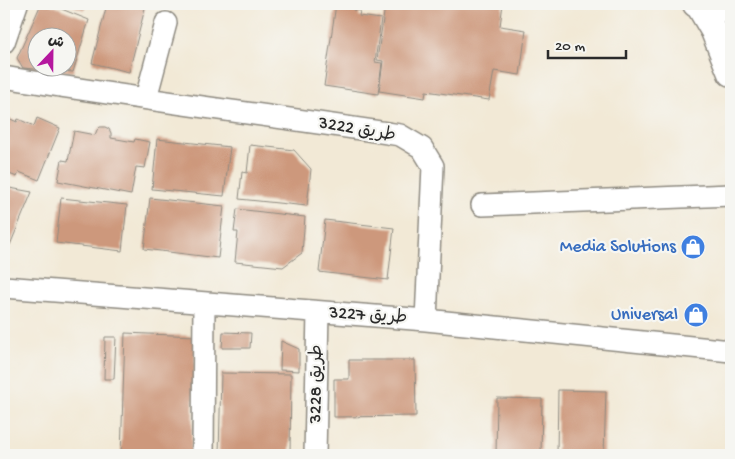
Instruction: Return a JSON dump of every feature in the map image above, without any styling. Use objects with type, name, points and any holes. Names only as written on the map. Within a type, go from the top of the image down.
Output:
[{"type":"street","points":[[4,42],[17,4]]},
{"type":"street","points":[[698,5],[712,10],[723,10],[731,6]]},
{"type":"street","points":[[698,5],[714,31],[731,73]]},
{"type":"street","points":[[146,98],[166,23]]},
{"type":"street","name":"طريق 3222","points":[[4,77],[82,90],[400,135],[422,148],[433,166],[426,320]]},
{"type":"street","points":[[482,205],[731,195]]},
{"type":"street","name":"طريق 3227","points":[[4,286],[426,320],[731,351]]},
{"type":"street","points":[[203,455],[204,303]]},
{"type":"street","name":"طريق 3228","points":[[315,455],[318,312]]},
{"type":"building","points":[[41,4],[49,4],[89,20],[78,56],[78,28],[30,28]]},
{"type":"building","points":[[69,4],[87,4],[84,10]]},
{"type":"building","points":[[107,4],[146,4],[129,72],[92,63]]},
{"type":"building","points":[[336,4],[354,4],[353,10],[360,11],[359,16],[381,19],[375,62],[382,63],[378,94],[324,86]]},
{"type":"building","points":[[392,4],[503,4],[500,26],[526,30],[520,75],[494,71],[489,100],[426,91],[425,98],[379,91],[383,61],[377,60],[385,6],[391,7]]},
{"type":"building","points":[[28,33],[28,68],[23,68],[17,58]]},
{"type":"building","points":[[4,116],[17,122],[18,119],[34,126],[37,118],[60,128],[39,180],[19,172],[17,177],[4,172]]},
{"type":"building","points":[[100,127],[109,129],[111,138],[134,142],[135,139],[150,142],[145,168],[136,167],[131,195],[58,181],[62,160],[68,161],[74,131],[95,135]]},
{"type":"building","points":[[157,139],[230,147],[224,196],[152,189]]},
{"type":"building","points":[[250,145],[294,150],[311,169],[307,206],[239,199],[242,172],[247,173]]},
{"type":"building","points":[[4,187],[32,192],[10,245],[4,244]]},
{"type":"building","points":[[61,198],[127,205],[122,251],[56,243]]},
{"type":"building","points":[[150,198],[224,206],[218,258],[144,249]]},
{"type":"building","points":[[237,209],[305,217],[302,253],[283,267],[235,262],[238,232],[234,232]]},
{"type":"building","points":[[325,220],[394,228],[388,280],[319,272]]},
{"type":"building","points":[[223,332],[251,333],[250,348],[222,348]]},
{"type":"building","points":[[125,333],[196,336],[191,455],[121,455]]},
{"type":"building","points":[[105,337],[116,337],[114,379],[104,379]]},
{"type":"building","points":[[281,341],[299,349],[299,371],[280,370]]},
{"type":"building","points":[[349,360],[415,360],[416,416],[334,417],[334,379],[349,379]]},
{"type":"building","points":[[221,373],[291,374],[290,455],[219,455]]},
{"type":"building","points":[[558,390],[606,391],[604,455],[557,454]]},
{"type":"building","points":[[497,398],[542,399],[541,455],[496,455]]},
{"type":"place","name":"Media Solutions","points":[[693,247]]},
{"type":"place","name":"Universal","points":[[696,315]]}]
